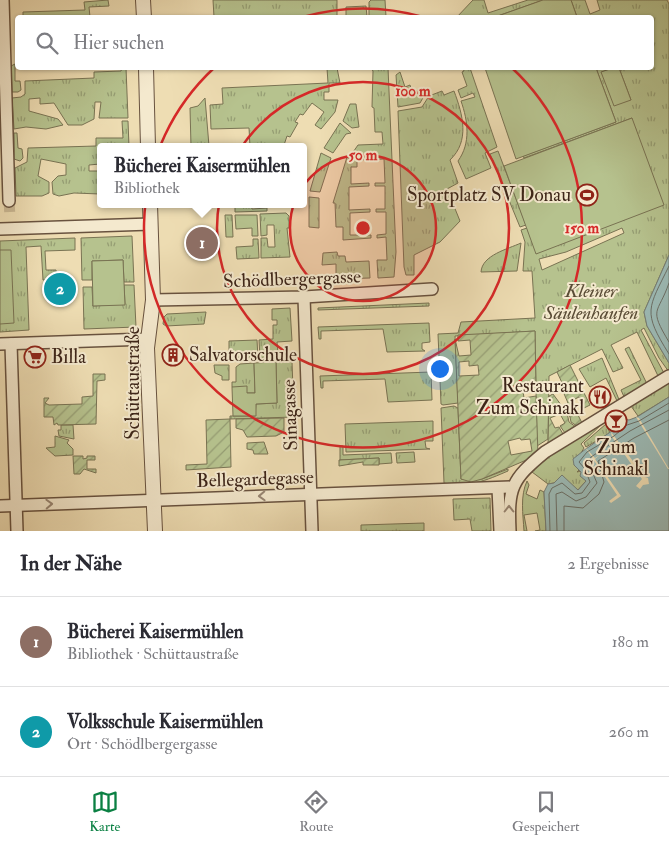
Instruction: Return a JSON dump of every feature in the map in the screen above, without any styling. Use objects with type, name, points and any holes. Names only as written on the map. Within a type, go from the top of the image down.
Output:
[{"type":"street","points":[[3,0],[2,26],[9,201]]},
{"type":"street","points":[[143,0],[144,15]]},
{"type":"street","points":[[146,70],[148,143]]},
{"type":"street","name":"Schüttaustraße","points":[[150,208],[153,300],[148,340],[155,531]]},
{"type":"street","points":[[6,225],[151,224]]},
{"type":"street","name":"Schödlbergergasse","points":[[153,300],[304,297],[432,289]]},
{"type":"street","name":"Sinagasse","points":[[304,297],[312,531]]},
{"type":"street","points":[[17,531],[5,344],[148,340]]},
{"type":"street","points":[[510,531],[509,503],[512,487],[519,476],[545,452],[669,376]]},
{"type":"street","name":"Bellegardegasse","points":[[0,506],[512,487]]},
{"type":"street","points":[[498,488],[500,531]]},
{"type":"green space","points":[[108,0],[109,6],[89,7],[90,15],[23,15],[23,12],[85,10],[84,2]]},
{"type":"green space","points":[[213,0],[337,0],[337,15],[214,15]]},
{"type":"green space","points":[[371,0],[385,0],[386,15],[369,15],[369,2]]},
{"type":"green space","points":[[473,0],[484,0],[488,13],[528,0],[543,0],[501,15],[459,15]]},
{"type":"green space","points":[[543,0],[571,0],[576,15],[501,15]]},
{"type":"green space","name":"Kleiner Säulenhaufen","points":[[571,0],[585,0],[590,14],[600,10],[597,0],[667,0],[669,4],[669,255],[644,312],[647,326],[669,363],[669,372],[659,358],[644,328],[641,330],[665,375],[659,378],[637,332],[611,345],[623,368],[613,372],[602,349],[549,376],[548,439],[537,446],[535,331],[455,336],[458,403],[443,405],[441,404],[438,334],[458,333],[461,322],[535,318],[532,271],[523,271],[525,242],[521,230],[527,228],[537,254],[632,118],[524,158],[523,156],[616,122],[597,70],[608,70],[602,72],[631,100],[620,70],[654,70],[654,15],[576,15]],"holes":[[[622,228],[624,233],[542,270],[539,259],[566,252]]]},
{"type":"green space","points":[[366,6],[367,15],[346,15],[346,7]]},
{"type":"green space","points":[[15,64],[15,81],[20,81],[21,90],[12,92],[11,66]]},
{"type":"green space","points":[[126,70],[128,118],[99,118],[101,102],[95,102],[94,119],[82,125],[68,125],[54,103],[40,104],[40,98],[29,99],[29,111],[58,119],[63,125],[46,129],[26,127],[14,129],[12,98],[21,97],[25,94],[25,81],[94,78],[94,72]]},
{"type":"green space","points":[[327,70],[337,70],[340,83],[329,83],[329,92],[324,92],[324,100],[338,100],[335,112],[321,129],[315,125],[324,112],[312,103],[303,115],[300,114],[295,122],[298,123],[290,137],[287,136],[285,143],[250,143],[249,128],[211,129],[210,105],[223,104],[222,88],[328,83]]},
{"type":"green space","points":[[388,70],[396,252],[394,277],[378,278],[377,260],[387,260],[386,237],[377,238],[377,235],[386,234],[386,212],[376,212],[376,209],[385,209],[385,186],[375,186],[375,183],[385,183],[384,159],[357,160],[357,167],[351,167],[351,184],[369,183],[369,186],[349,187],[349,210],[370,209],[370,212],[350,213],[350,235],[371,235],[371,238],[343,240],[343,227],[336,227],[335,203],[333,203],[347,157],[349,158],[358,145],[383,144],[382,132],[375,132],[374,108],[372,107],[373,71]]},
{"type":"green space","points":[[471,70],[497,147],[485,153],[491,168],[466,179],[458,161],[467,139],[467,124],[461,101],[475,97],[473,93],[461,98],[458,90],[467,86],[462,72]]},
{"type":"green space","name":"Sportplatz SV Donau","points":[[486,70],[597,70],[616,122],[516,159]]},
{"type":"green space","points":[[620,70],[631,100],[614,106],[601,72]]},
{"type":"green space","points":[[400,72],[405,87],[410,85],[412,92],[421,89],[424,96],[420,103],[398,107],[396,75]]},
{"type":"green space","points":[[442,91],[444,95],[454,91],[462,118],[463,127],[460,145],[450,160],[458,183],[447,189],[460,221],[440,242],[414,255],[414,275],[406,275],[404,267],[398,111],[422,107],[429,96]]},
{"type":"green space","points":[[205,98],[209,143],[191,143],[190,108],[198,106]]},
{"type":"green space","points":[[350,104],[356,104],[359,127],[352,128],[343,121]]},
{"type":"green space","name":"Sportplatz SV Donau","points":[[632,118],[664,205],[536,254],[504,166]]},
{"type":"green space","points":[[122,121],[128,121],[129,143],[97,143],[97,164],[89,165],[89,171],[97,171],[97,194],[74,193],[59,196],[53,194],[52,182],[58,176],[66,175],[66,164],[41,159],[38,176],[49,182],[49,193],[42,196],[16,196],[15,168],[27,162],[28,148],[96,146],[96,138],[123,138]]},
{"type":"green space","points":[[340,123],[351,133],[346,134],[333,153],[324,148]]},
{"type":"green space","points":[[14,133],[17,133],[18,148],[22,149],[23,158],[20,161],[14,159]]},
{"type":"green space","points":[[498,151],[526,225],[520,227],[490,154]]},
{"type":"green space","points":[[321,153],[331,158],[320,192],[310,191]]},
{"type":"green space","points":[[309,197],[319,198],[319,228],[309,227]]},
{"type":"green space","points":[[235,208],[267,208],[267,211],[235,212]]},
{"type":"green space","points":[[286,213],[289,216],[289,228],[287,228],[290,257],[261,258],[261,238],[267,238],[268,247],[275,247],[274,225],[267,225],[267,235],[261,236],[260,214]]},
{"type":"green space","points":[[225,215],[232,215],[233,237],[226,237]]},
{"type":"green space","points":[[235,215],[257,215],[258,236],[252,236],[252,228],[236,229]]},
{"type":"green space","points":[[132,236],[134,282],[124,282],[123,260],[92,261],[92,280],[82,280],[81,238]]},
{"type":"green space","points":[[75,238],[75,250],[45,251],[46,270],[56,270],[57,279],[43,280],[41,246],[26,247],[29,330],[0,332],[0,241]]},
{"type":"green space","points":[[253,239],[258,239],[259,258],[237,259],[236,247],[253,246]]},
{"type":"green space","points":[[521,243],[517,271],[481,272],[482,266],[491,257]]},
{"type":"green space","points":[[0,250],[11,250],[14,323],[0,324]]},
{"type":"green space","points":[[337,252],[338,256],[345,256],[346,262],[369,261],[370,278],[336,279],[336,264],[322,265],[323,253]]},
{"type":"green space","points":[[123,260],[125,305],[93,306],[92,261]]},
{"type":"green space","points":[[124,285],[134,285],[136,327],[84,329],[83,287],[92,287],[93,306],[125,304]]},
{"type":"green space","points":[[429,303],[429,306],[318,310],[318,308]]},
{"type":"green space","points":[[290,308],[292,341],[277,342],[278,354],[288,354],[289,357],[260,358],[259,340],[273,339],[273,325],[277,325],[277,320],[272,320],[272,309]]},
{"type":"green space","points":[[206,312],[204,324],[166,326],[163,324],[164,317],[167,314]]},
{"type":"green space","points":[[429,323],[430,342],[422,343],[422,349],[425,351],[387,352],[383,329],[321,331],[321,339],[319,339],[318,327]]},
{"type":"green space","points":[[535,331],[536,391],[523,391],[524,398],[536,396],[538,455],[471,482],[461,479],[455,339],[459,356],[471,355],[470,340],[458,341],[458,335]],"holes":[[[469,361],[469,366],[478,365],[479,375],[459,376],[459,362]],[[520,438],[521,440],[530,439],[532,451],[511,455],[508,441]]]},
{"type":"green space","points":[[257,340],[258,358],[229,357],[229,341]]},
{"type":"green space","points":[[629,347],[648,386],[625,399],[621,390],[641,380],[625,349]]},
{"type":"green space","points":[[602,358],[620,402],[618,403],[606,378],[590,387],[579,369]]},
{"type":"green space","points":[[276,362],[292,362],[294,417],[230,419],[230,416],[255,416],[256,404],[277,403]]},
{"type":"green space","points":[[276,362],[277,403],[256,404],[256,416],[233,416],[232,387],[247,386],[247,393],[255,393],[254,363]]},
{"type":"green space","points":[[254,363],[255,393],[247,393],[232,387],[232,382],[236,382],[236,367],[240,364]]},
{"type":"green space","points":[[214,365],[229,365],[229,380],[222,380],[222,376],[215,373]]},
{"type":"green space","points":[[570,365],[590,405],[584,408],[579,397],[571,401],[582,423],[577,426],[571,422],[563,405],[568,403],[562,389],[564,387],[557,372]]},
{"type":"green space","points":[[431,372],[432,400],[388,402],[385,379],[323,381],[323,388],[321,388],[320,376]]},
{"type":"green space","points":[[93,374],[105,374],[105,380],[97,381],[96,424],[58,425],[57,423],[54,425],[53,417],[44,417],[44,398],[49,398],[45,403],[49,405],[82,404],[82,397],[93,396]]},
{"type":"green space","points":[[669,382],[669,397],[638,416],[631,406]]},
{"type":"green space","points":[[553,394],[567,413],[569,422],[576,427],[565,433],[560,426],[565,423],[560,414],[550,418],[555,428],[559,427],[563,434],[548,444],[549,396]]},
{"type":"green space","points":[[454,406],[458,408],[461,479],[482,479],[508,469],[508,471],[469,484],[452,485],[444,483],[441,408]]},
{"type":"green space","points":[[284,418],[284,432],[276,436],[247,437],[243,430],[236,428],[236,419]]},
{"type":"green space","points":[[230,419],[231,467],[186,470],[186,465],[207,464],[206,420]]},
{"type":"green space","points":[[433,421],[433,441],[425,441],[426,448],[430,449],[346,452],[345,424]]},
{"type":"green space","points":[[605,421],[581,444],[584,448],[574,465],[579,470],[577,472],[581,471],[586,481],[578,490],[554,483],[548,484],[532,472],[544,458]]},
{"type":"green space","points":[[606,424],[610,433],[586,447],[584,443]]},
{"type":"green space","points":[[61,425],[73,425],[74,439],[59,436],[58,430],[61,430]]},
{"type":"green space","points":[[55,436],[69,440],[67,443],[73,449],[73,455],[55,456],[46,448],[55,447]]},
{"type":"green space","points":[[264,442],[268,454],[254,454],[253,450],[247,449],[247,443]]},
{"type":"green space","points":[[340,446],[343,446],[343,455],[391,453],[392,463],[379,464],[379,458],[340,460]]},
{"type":"green space","points":[[414,452],[415,462],[397,463],[396,453]]},
{"type":"green space","points":[[73,456],[83,456],[83,459],[87,458],[87,456],[95,456],[95,460],[87,460],[87,469],[96,469],[96,473],[84,469],[80,474],[74,474]]},
{"type":"green space","points":[[379,458],[379,465],[363,465],[363,462],[339,466],[339,460]]},
{"type":"green space","points":[[527,481],[529,485],[526,494],[537,499],[540,490],[544,492],[546,531],[535,531],[540,530],[537,513],[524,515],[527,531],[524,531],[523,499]]},
{"type":"green space","points":[[490,498],[491,531],[472,531],[470,519],[454,520],[453,499]]},
{"type":"green space","points":[[424,523],[424,531],[361,531],[361,525]]},
{"type":"water","points":[[669,255],[669,363],[647,326],[644,312]]},
{"type":"water","points":[[669,397],[669,531],[546,531],[544,492],[548,484],[554,483],[562,475],[578,490],[586,481],[580,476],[581,472],[574,465],[573,459],[617,427],[623,422],[623,419],[629,420],[637,417]]},
{"type":"pier","points":[[636,417],[639,418],[669,469],[668,469]]},
{"type":"pier","points":[[611,432],[645,477],[648,478],[649,484],[643,485],[640,489],[636,486],[642,479],[612,437]]},
{"type":"pier","points":[[585,447],[595,458],[600,455],[595,459],[600,466],[605,463],[607,465],[602,469],[621,496],[611,503],[609,501],[617,495]]},
{"type":"tunnel","points":[[9,201],[10,217]]},
{"type":"place","name":"Sportplatz SV Donau","points":[[587,195]]},
{"type":"place","name":"Bücherei Kaisermühlen","points":[[202,243]]},
{"type":"place","name":"Volksschule Kaisermühlen","points":[[60,289]]},
{"type":"place","name":"Salvatorschule","points":[[173,355]]},
{"type":"place","name":"Billa","points":[[35,357]]},
{"type":"place","name":"Restaurant Zum Schinakl","points":[[600,397]]},
{"type":"place","name":"Zum Schinakl","points":[[616,421]]}]
